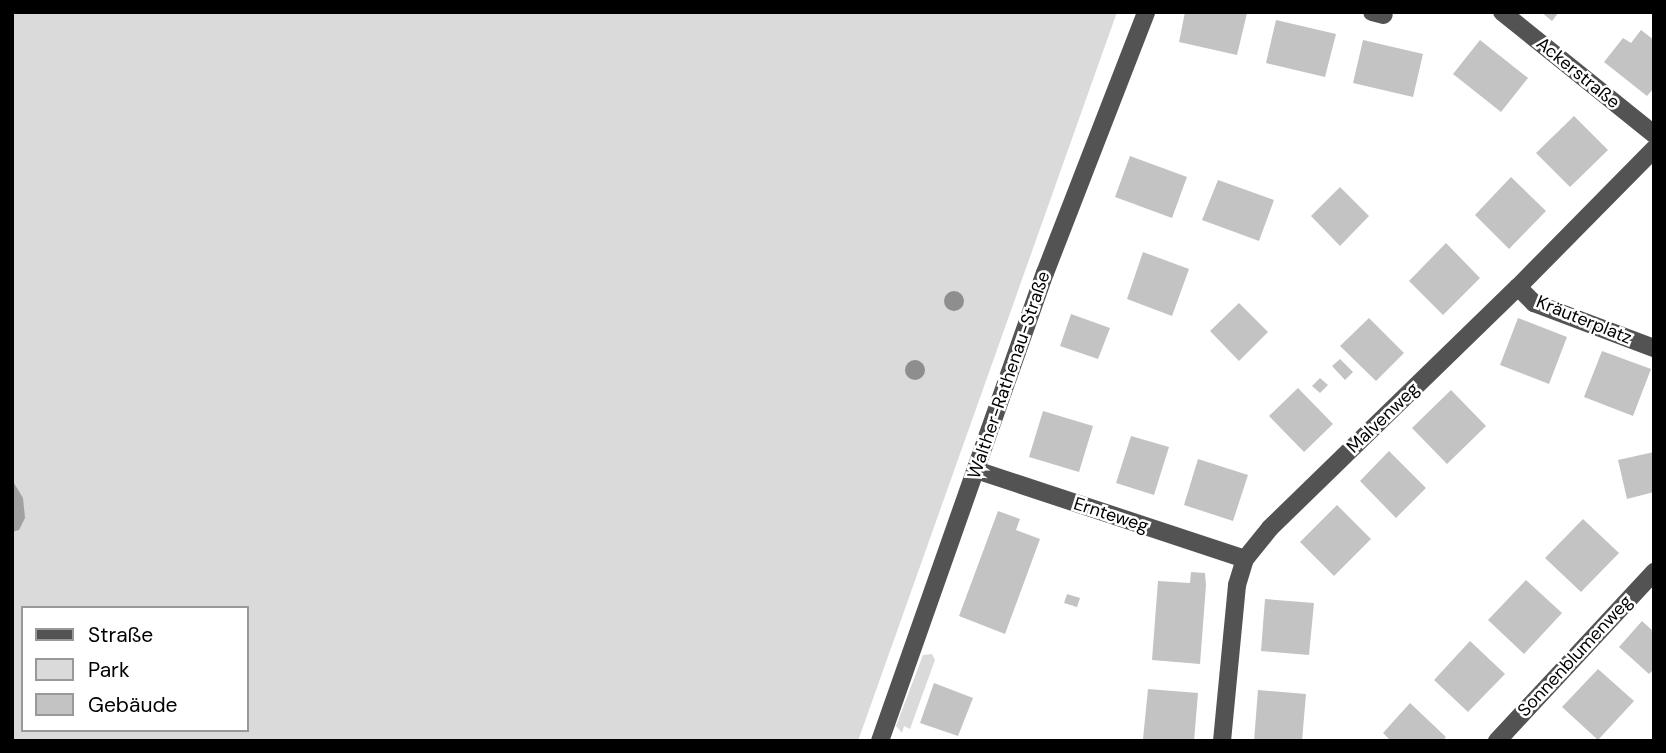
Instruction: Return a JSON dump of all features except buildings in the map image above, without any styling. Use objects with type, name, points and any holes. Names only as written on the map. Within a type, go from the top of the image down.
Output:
[{"type":"street","name":"Walther-Rathenau-Straße","points":[[880,741],[1045,273],[1146,12]]},
{"type":"street","name":"Ackerstraße","points":[[1502,12],[1654,134]]},
{"type":"street","name":"Malvenweg","points":[[1222,741],[1237,585],[1245,559],[1270,528],[1518,287],[1654,149]]},
{"type":"street","name":"Kräuterplatz","points":[[1518,287],[1534,303],[1654,348]]},
{"type":"street","name":"Ernteweg","points":[[976,470],[1245,559]]},
{"type":"street","name":"Sonnenblumenweg","points":[[1497,741],[1654,572]]},
{"type":"green space","points":[[12,12],[1117,12],[858,741],[12,741]]},
{"type":"green space","points":[[932,654],[935,660],[910,729],[904,726],[902,733],[896,726],[923,655]]},
{"type":"shaded area","points":[[12,480],[23,498],[25,518],[19,530],[12,532]]}]
